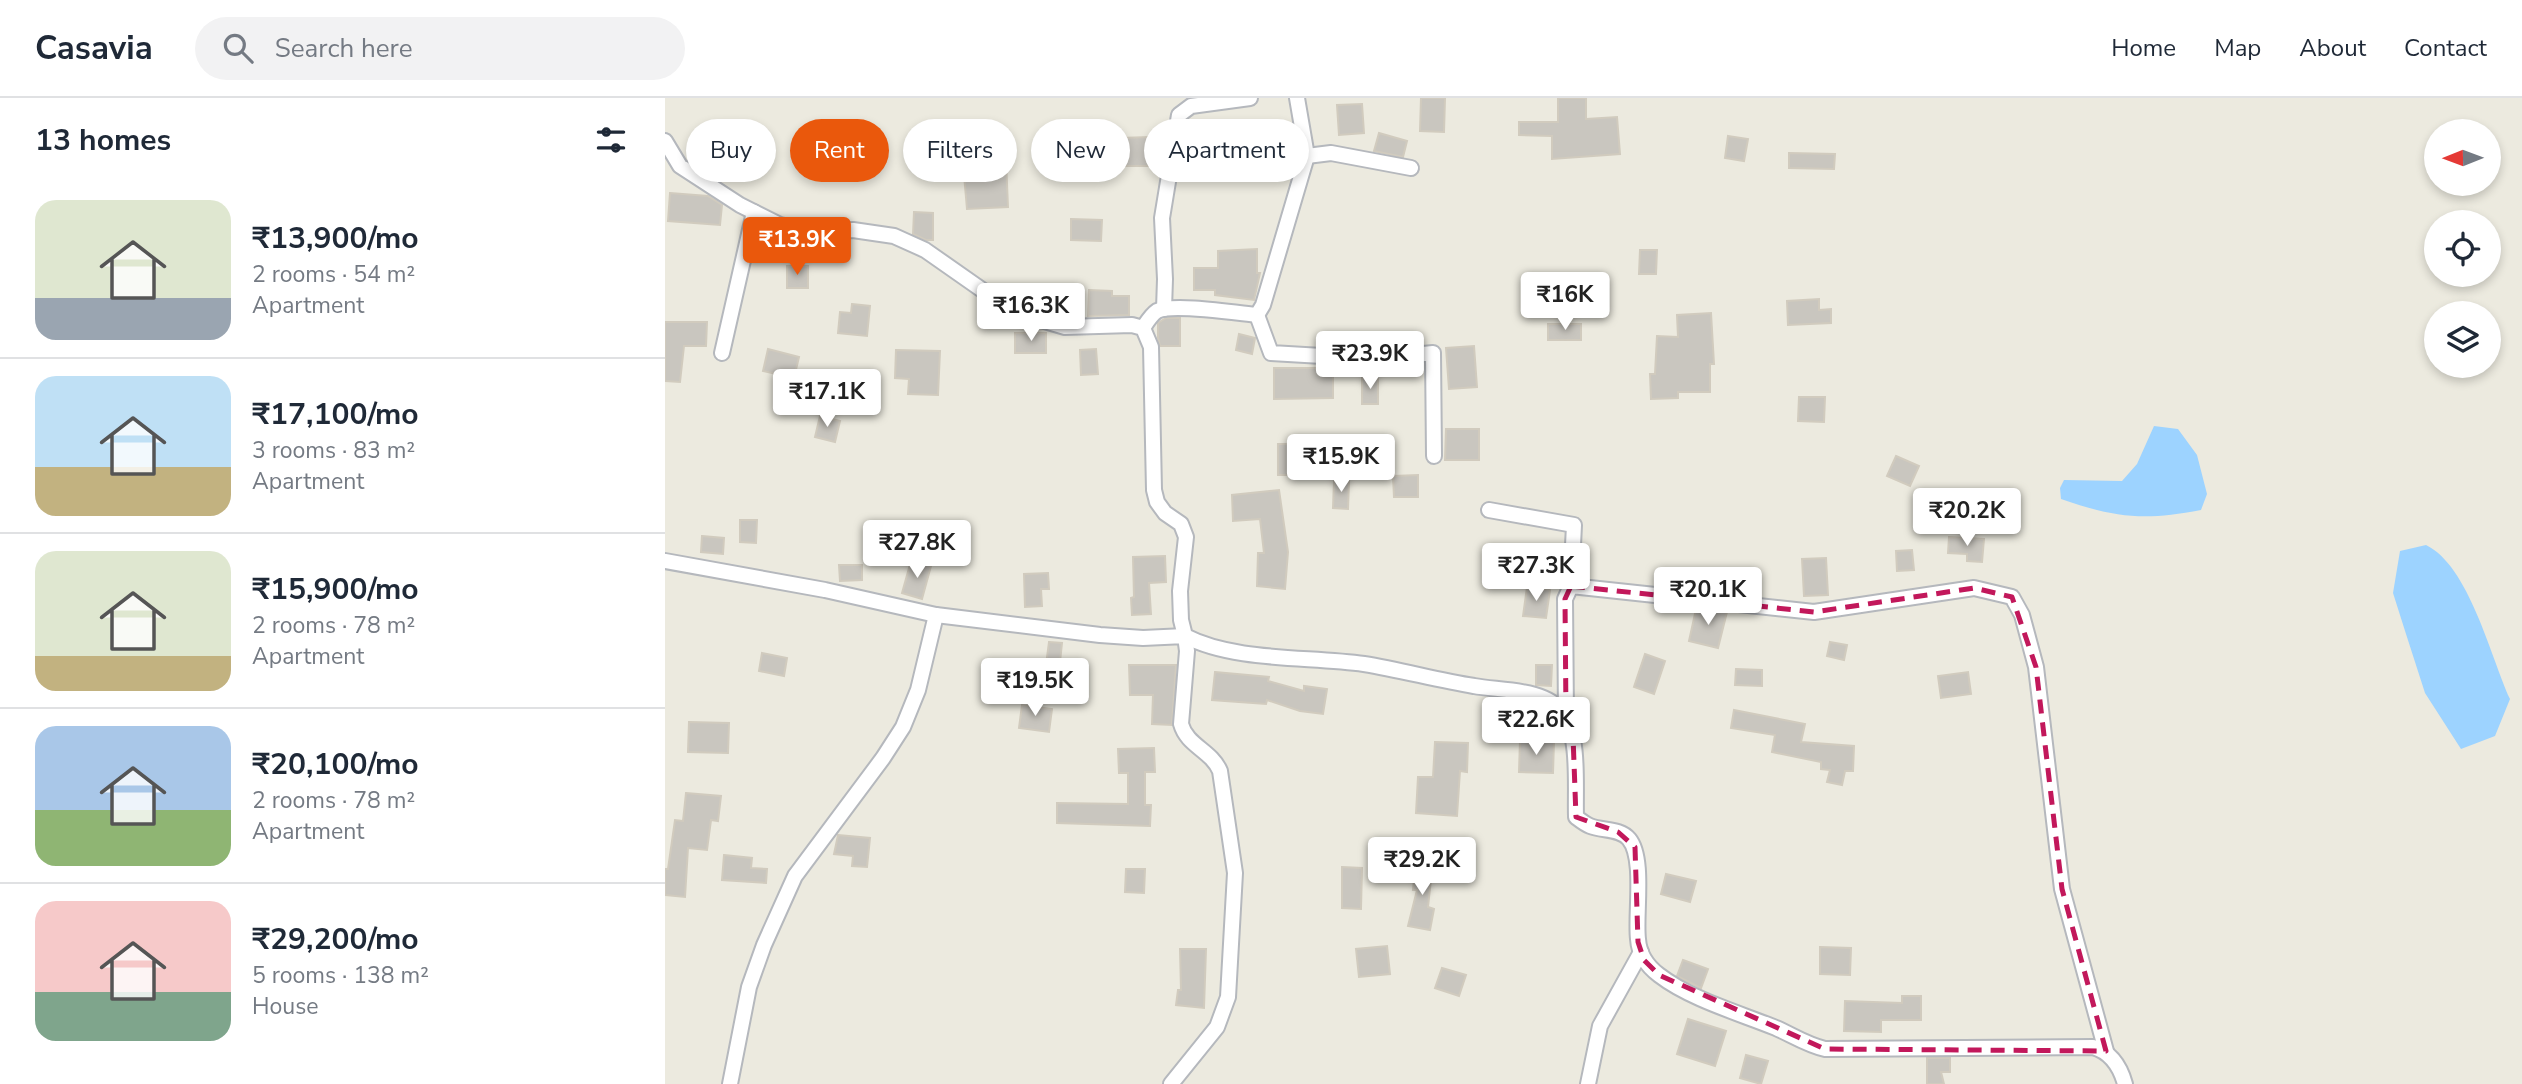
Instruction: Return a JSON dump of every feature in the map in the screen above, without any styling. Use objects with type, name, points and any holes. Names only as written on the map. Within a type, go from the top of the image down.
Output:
[{"type":"street","points":[[1164,309],[1162,218],[1179,115],[1191,106],[1250,98]]},
{"type":"street","points":[[1297,98],[1301,119]]},
{"type":"street","points":[[665,141],[680,166],[780,225],[813,232],[853,230],[894,236],[925,250],[995,299],[1038,319],[1065,327],[1132,325],[1143,328]]},
{"type":"street","points":[[1309,156],[1331,153],[1411,168]]},
{"type":"street","points":[[1257,315],[1263,305],[1299,182]]},
{"type":"street","points":[[722,353],[754,212]]},
{"type":"street","points":[[1143,328],[1156,312],[1164,309],[1257,315]]},
{"type":"street","points":[[1257,315],[1271,353],[1373,359],[1433,353],[1434,456]]},
{"type":"street","points":[[1143,328],[1151,347],[1154,490],[1157,502],[1165,513],[1181,524],[1185,537],[1180,591],[1181,620],[1187,651],[1181,724],[1191,741],[1212,756],[1220,771],[1235,873],[1228,997],[1217,1027],[1171,1084]]},
{"type":"street","points":[[1489,510],[1574,525],[1571,586],[1565,599],[1566,716],[1573,736],[1576,817],[1588,826],[1618,832],[1628,837],[1635,847],[1638,942],[1644,960],[1659,975],[1685,990],[1810,1045],[1825,1049],[2093,1047],[2106,1051]]},
{"type":"street","points":[[665,561],[825,590],[936,615],[1100,635],[1143,638],[1185,636],[1211,646],[1266,656],[1364,664],[1548,699],[1566,716]]},
{"type":"street","points":[[1571,586],[1814,612],[1974,588],[2013,597],[2022,615],[2036,667],[2062,889],[2106,1051],[2121,1070],[2125,1084]]},
{"type":"street","points":[[730,1084],[749,986],[764,945],[795,876],[883,758],[902,727],[918,690],[936,615]]},
{"type":"street","points":[[1588,1084],[1600,1026],[1641,952]]},
{"type":"highlighted area","points":[[1571,586],[1814,612],[1974,588],[2012,597],[2036,667],[2062,889],[2106,1051],[1825,1049],[1659,975],[1644,960],[1638,942],[1635,847],[1618,832],[1576,817],[1573,736],[1566,716],[1565,599]]},
{"type":"water","points":[[2154,426],[2178,429],[2197,455],[2207,494],[2201,510],[2163,516],[2130,516],[2061,499],[2060,488],[2064,480],[2122,481],[2137,464]]},
{"type":"water","points":[[2426,545],[2441,556],[2466,591],[2510,699],[2495,736],[2461,749],[2425,693],[2393,593],[2400,551]]},
{"type":"building","points":[[1421,98],[1445,98],[1444,132],[1420,131]]},
{"type":"building","points":[[1558,98],[1586,98],[1586,119],[1617,117],[1620,154],[1552,159],[1552,136],[1519,135],[1519,122],[1558,122]]},
{"type":"building","points":[[1362,104],[1364,133],[1339,135],[1337,105]]},
{"type":"building","points":[[1379,133],[1407,141],[1403,157],[1374,151]]},
{"type":"building","points":[[1728,136],[1748,139],[1744,161],[1725,158]]},
{"type":"building","points":[[1144,137],[1144,166],[1130,166],[1130,138]]},
{"type":"building","points":[[1789,153],[1835,154],[1834,169],[1789,168]]},
{"type":"building","points":[[965,182],[1007,182],[1008,207],[967,209]]},
{"type":"building","points":[[670,193],[708,196],[722,205],[720,225],[668,221]]},
{"type":"building","points":[[914,212],[933,213],[933,240],[913,234]]},
{"type":"building","points":[[1071,219],[1102,220],[1101,241],[1071,240]]},
{"type":"building","points":[[1257,249],[1257,273],[1260,273],[1254,300],[1215,295],[1215,290],[1194,290],[1194,268],[1218,268],[1218,251]]},
{"type":"building","points":[[1640,250],[1657,250],[1656,274],[1639,274]]},
{"type":"building","points":[[787,266],[808,266],[808,288],[787,288]]},
{"type":"building","points":[[1089,290],[1112,291],[1112,296],[1129,296],[1129,315],[1088,316]]},
{"type":"building","points":[[1819,299],[1819,310],[1831,309],[1831,323],[1788,325],[1787,301]]},
{"type":"building","points":[[852,304],[870,306],[867,336],[838,333],[840,312],[851,313]]},
{"type":"building","points":[[1711,313],[1714,364],[1710,364],[1710,392],[1678,392],[1678,398],[1651,399],[1650,374],[1655,374],[1657,336],[1678,337],[1677,315]]},
{"type":"building","points":[[1166,318],[1180,318],[1180,346],[1160,346],[1158,323]]},
{"type":"building","points":[[665,322],[707,322],[706,346],[684,346],[680,382],[665,381]]},
{"type":"building","points":[[1548,324],[1581,324],[1581,340],[1548,340]]},
{"type":"building","points":[[1015,333],[1046,333],[1046,353],[1015,353]]},
{"type":"building","points":[[1239,334],[1255,338],[1252,354],[1236,350]]},
{"type":"building","points":[[1474,346],[1477,387],[1449,389],[1446,348]]},
{"type":"building","points":[[768,349],[799,357],[794,378],[763,371]]},
{"type":"building","points":[[1096,349],[1098,374],[1081,375],[1080,350]]},
{"type":"building","points":[[896,350],[940,351],[938,395],[908,394],[909,379],[895,378]]},
{"type":"building","points":[[1274,368],[1333,368],[1333,398],[1274,399]]},
{"type":"building","points":[[1362,378],[1378,379],[1378,404],[1362,404]]},
{"type":"building","points":[[1799,397],[1825,397],[1824,422],[1798,421]]},
{"type":"building","points":[[820,416],[840,421],[835,442],[815,437]]},
{"type":"building","points":[[1446,429],[1479,429],[1479,460],[1445,460]]},
{"type":"building","points":[[1340,441],[1341,475],[1278,475],[1278,444]]},
{"type":"building","points":[[1896,456],[1919,466],[1910,486],[1887,476]]},
{"type":"building","points":[[1418,475],[1418,497],[1394,497],[1393,476]]},
{"type":"building","points":[[1334,480],[1349,481],[1348,509],[1333,508]]},
{"type":"building","points":[[1279,490],[1288,552],[1285,589],[1257,586],[1258,553],[1264,553],[1260,519],[1233,521],[1232,495]]},
{"type":"building","points":[[740,520],[757,520],[756,543],[740,542]]},
{"type":"building","points":[[702,536],[724,538],[723,554],[701,552]]},
{"type":"building","points":[[1949,537],[1984,539],[1982,562],[1967,561],[1967,554],[1948,553]]},
{"type":"building","points":[[1912,550],[1914,570],[1897,571],[1896,551]]},
{"type":"building","points":[[1165,556],[1166,582],[1149,583],[1151,614],[1132,615],[1133,557]]},
{"type":"building","points":[[1826,558],[1828,595],[1804,596],[1802,559]]},
{"type":"building","points":[[911,561],[931,566],[922,599],[902,593]]},
{"type":"building","points":[[839,565],[862,565],[862,580],[840,581]]},
{"type":"building","points":[[1048,573],[1049,589],[1041,589],[1042,606],[1025,607],[1024,574]]},
{"type":"building","points":[[1527,587],[1550,590],[1546,618],[1523,616]]},
{"type":"building","points":[[1696,609],[1727,612],[1718,648],[1689,641]]},
{"type":"building","points":[[1049,642],[1062,643],[1058,681],[1044,680]]},
{"type":"building","points":[[1830,642],[1847,645],[1844,660],[1827,656]]},
{"type":"building","points":[[762,653],[787,658],[784,676],[759,671]]},
{"type":"building","points":[[1645,654],[1665,661],[1654,694],[1634,687]]},
{"type":"building","points":[[1129,665],[1176,665],[1172,725],[1152,724],[1153,695],[1130,695]]},
{"type":"building","points":[[1536,665],[1552,665],[1551,686],[1536,685]]},
{"type":"building","points":[[1736,669],[1762,670],[1762,686],[1735,685]]},
{"type":"building","points":[[1215,672],[1269,677],[1268,681],[1304,691],[1304,686],[1327,689],[1323,714],[1300,711],[1267,700],[1266,704],[1212,700]]},
{"type":"building","points":[[1968,672],[1971,694],[1941,698],[1938,676]]},
{"type":"building","points":[[1022,705],[1052,709],[1049,732],[1019,728]]},
{"type":"building","points":[[1734,710],[1805,724],[1801,742],[1854,746],[1853,771],[1845,771],[1842,785],[1827,782],[1830,770],[1821,769],[1821,762],[1772,752],[1775,735],[1731,728]]},
{"type":"building","points":[[689,722],[729,723],[728,753],[688,752]]},
{"type":"building","points":[[1520,740],[1554,741],[1553,773],[1519,772]]},
{"type":"building","points":[[1435,742],[1468,743],[1467,772],[1460,771],[1457,816],[1416,813],[1418,777],[1433,777]]},
{"type":"building","points":[[1154,748],[1155,772],[1145,772],[1145,805],[1151,805],[1150,826],[1057,823],[1057,803],[1128,804],[1128,773],[1119,773],[1118,749]]},
{"type":"building","points":[[686,793],[721,796],[718,821],[711,820],[707,850],[688,848],[685,897],[665,895],[665,869],[668,869],[675,820],[683,821]]},
{"type":"building","points":[[838,835],[870,838],[867,867],[852,866],[853,856],[834,854]]},
{"type":"building","points":[[724,855],[752,858],[751,868],[767,869],[766,883],[722,880]]},
{"type":"building","points":[[1424,859],[1433,861],[1428,907],[1434,909],[1430,930],[1408,926],[1417,890],[1413,890],[1415,868],[1421,868]]},
{"type":"building","points":[[1342,867],[1362,868],[1361,909],[1342,908]]},
{"type":"building","points":[[1126,869],[1145,869],[1144,893],[1125,892]]},
{"type":"building","points":[[1666,874],[1696,881],[1690,902],[1661,894]]},
{"type":"building","points":[[1387,946],[1390,974],[1359,977],[1356,949]]},
{"type":"building","points":[[1820,947],[1851,948],[1850,975],[1820,974]]},
{"type":"building","points":[[1180,949],[1206,949],[1204,1008],[1176,1005],[1178,990],[1181,990]]},
{"type":"building","points":[[1683,960],[1708,969],[1701,988],[1677,976]]},
{"type":"building","points":[[1442,968],[1466,975],[1459,996],[1435,988]]},
{"type":"building","points":[[1902,996],[1921,996],[1921,1020],[1881,1020],[1881,1032],[1844,1031],[1845,1001],[1902,1003]]},
{"type":"building","points":[[1688,1019],[1726,1031],[1715,1066],[1677,1054]]},
{"type":"building","points":[[1746,1055],[1768,1061],[1761,1084],[1740,1078]]},
{"type":"building","points":[[1927,1058],[1950,1058],[1950,1072],[1941,1072],[1944,1084],[1927,1084]]}]
